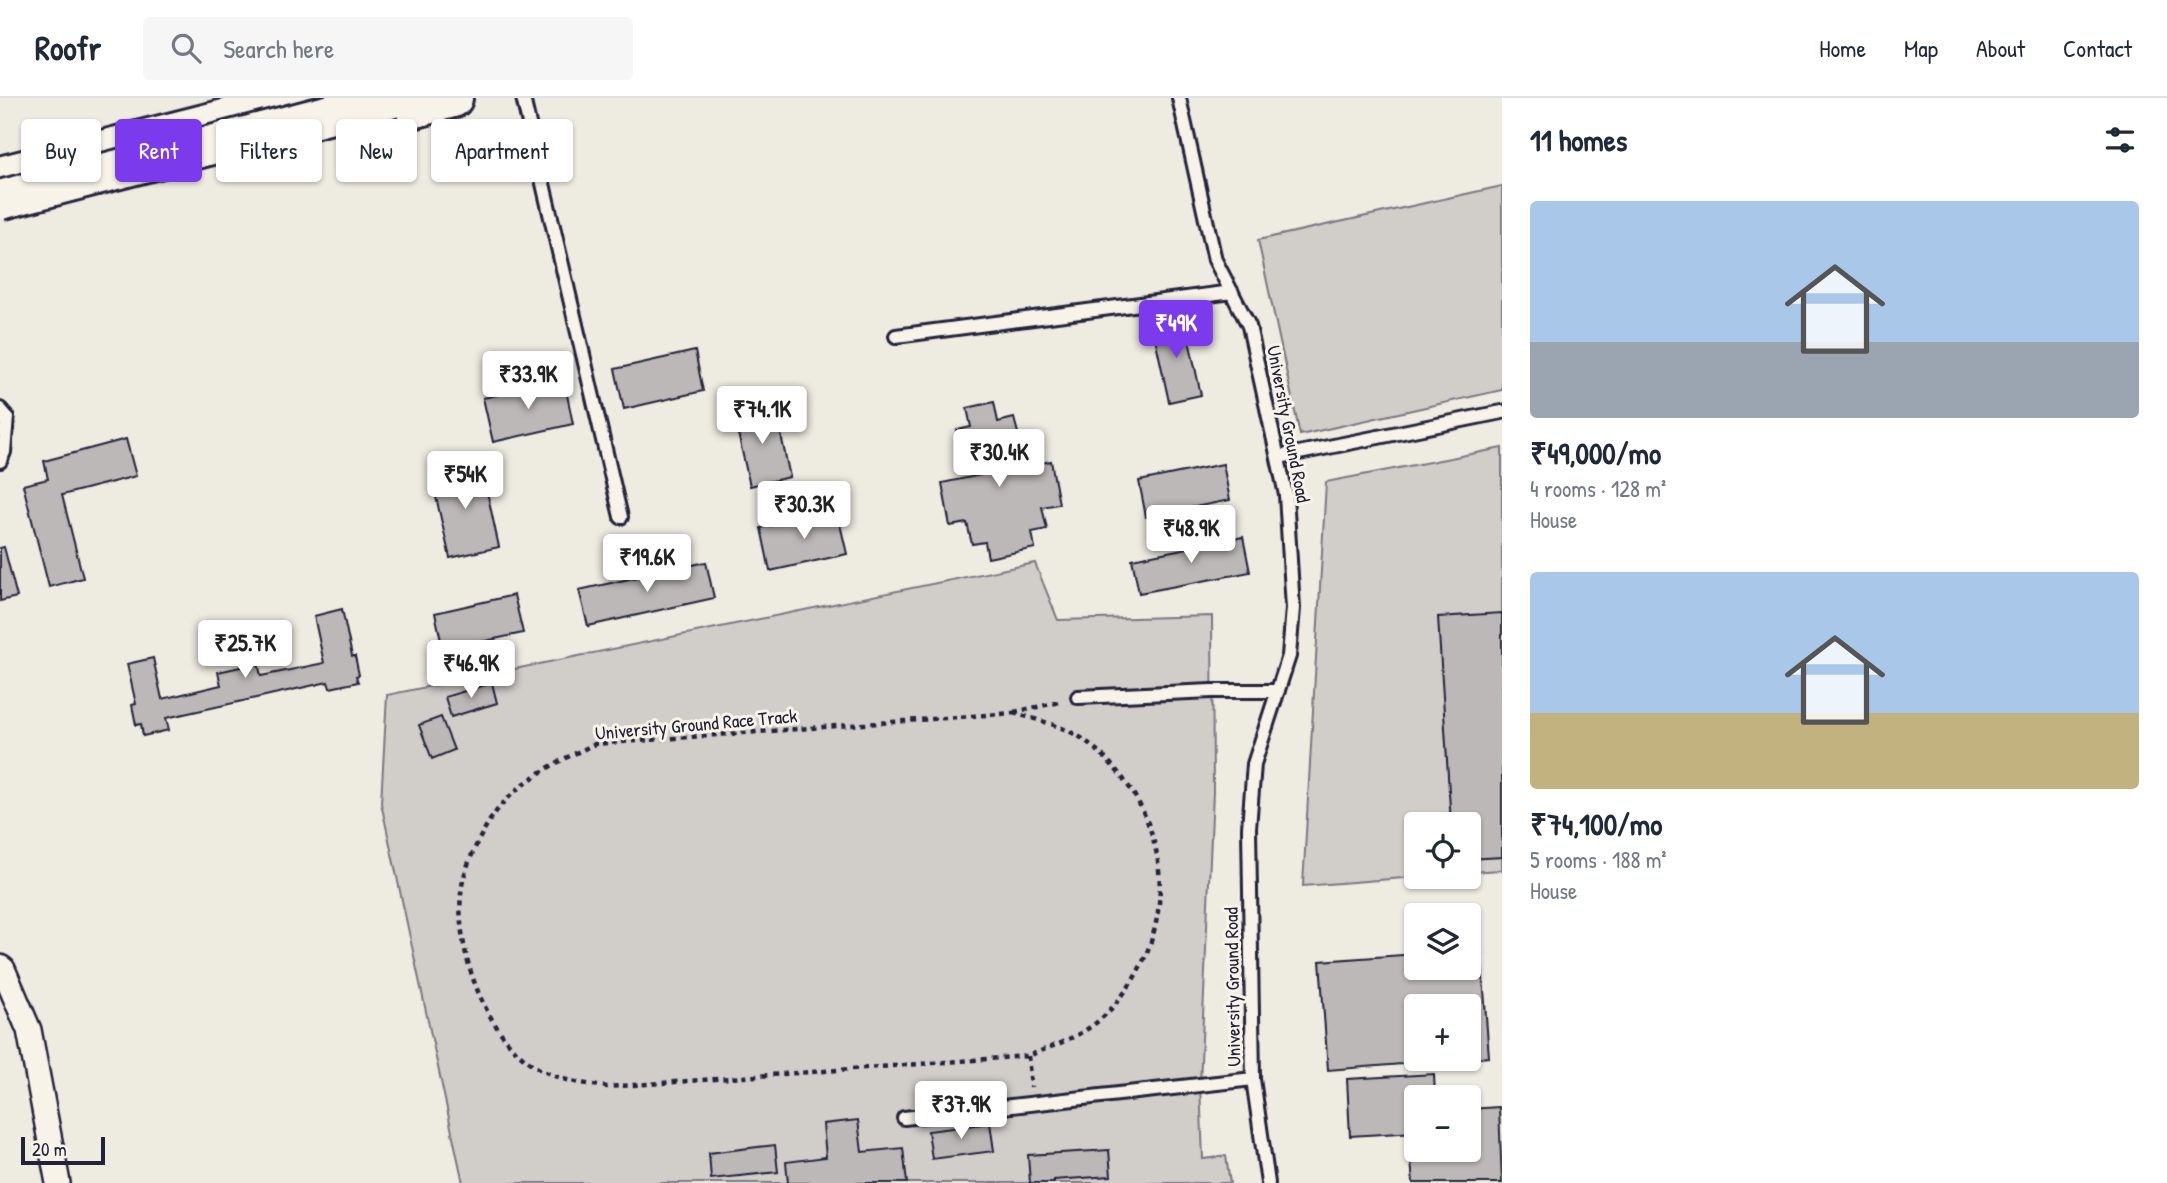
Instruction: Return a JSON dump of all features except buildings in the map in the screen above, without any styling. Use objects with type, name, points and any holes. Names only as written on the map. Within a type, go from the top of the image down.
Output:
[{"type":"highway","points":[[0,176],[307,98]]},
{"type":"highway","points":[[0,200],[393,98]]},
{"type":"highway","points":[[0,185],[343,108],[453,98]]},
{"type":"highway","points":[[0,219],[343,108]]},
{"type":"street","points":[[0,967],[29,1030],[58,1183]]},
{"type":"lane","points":[[523,98],[621,517]]},
{"type":"lane","name":"University Ground Road","points":[[1180,98],[1215,260],[1249,326],[1286,495],[1293,608],[1289,656],[1254,764],[1249,828],[1253,1080],[1268,1183]]},
{"type":"lane","points":[[896,336],[1232,292]]},
{"type":"lane","points":[[0,409],[7,417],[4,452],[0,461]]},
{"type":"lane","points":[[1279,457],[1502,412]]},
{"type":"lane","points":[[1078,697],[1278,691]]},
{"type":"lane","points":[[904,1118],[1253,1080]]},
{"type":"path","points":[[1013,713],[1078,697]]},
{"type":"path","name":"University Ground Race Track","points":[[1013,713],[1050,723],[1085,741],[1112,765],[1140,804],[1154,842],[1161,880],[1150,950],[1130,984],[1106,1014],[1071,1039],[1028,1056],[607,1087],[548,1074],[508,1041],[491,1017],[474,982],[464,953],[460,917],[462,884],[473,853],[494,813],[526,782],[558,761],[595,744],[1013,713]]},
{"type":"path","points":[[1028,1056],[1033,1103]]},
{"type":"shaded area","points":[[1502,186],[1502,390],[1300,435],[1258,240]]},
{"type":"shaded area","points":[[1502,448],[1502,870],[1481,871],[1481,812],[1404,812],[1404,878],[1303,886],[1326,482]]},
{"type":"shaded area","points":[[1035,563],[1058,620],[1212,616],[1213,792],[1200,1084],[1203,1159],[1226,1156],[1230,1183],[463,1183],[381,803],[387,695]]}]
